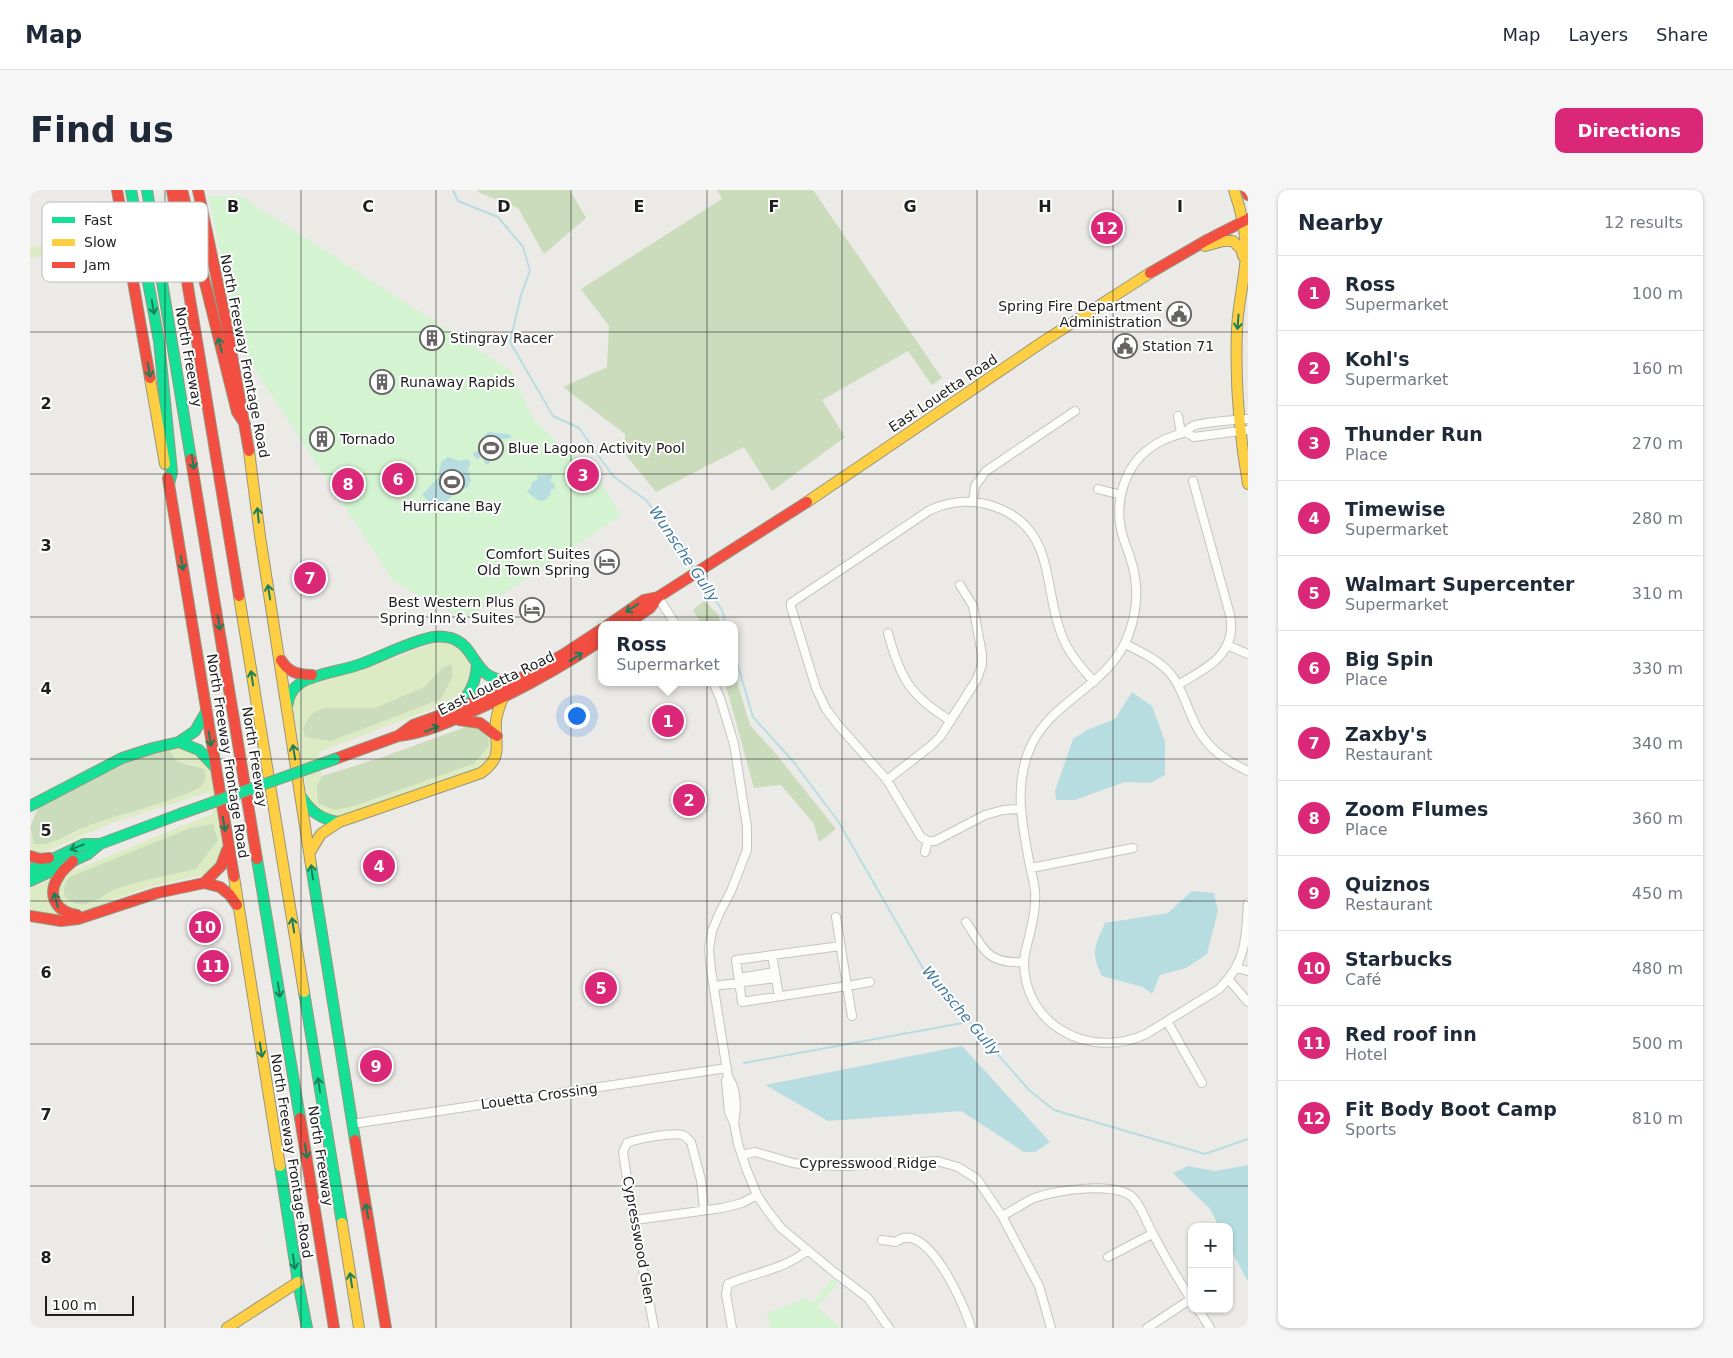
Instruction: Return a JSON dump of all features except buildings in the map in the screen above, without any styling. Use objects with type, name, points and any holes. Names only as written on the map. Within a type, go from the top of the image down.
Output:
[{"type":"main road","points":[[1234,190],[1245,220],[1246,252],[1237,324],[1236,366],[1243,419],[1248,484]]},
{"type":"main road","points":[[1246,190],[1248,195]]},
{"type":"main road","name":"East Louetta Road","points":[[631,621],[650,608],[658,597],[674,586],[787,516],[1044,342],[1185,253],[1245,220]]},
{"type":"main road","name":"North Freeway Frontage Road","points":[[208,238],[245,424],[300,795],[386,1328]]},
{"type":"main road","points":[[1185,253],[1224,241],[1232,241],[1242,249],[1245,264]]},
{"type":"main road","name":"North Freeway Frontage Road","points":[[133,282],[169,484],[307,1328]]},
{"type":"main road","points":[[148,282],[159,342],[172,472],[169,484]]},
{"type":"main road","name":"North Freeway","points":[[162,282],[334,1328]]},
{"type":"main road","name":"North Freeway","points":[[187,282],[359,1328]]},
{"type":"main road","points":[[205,282],[237,412],[245,424]]},
{"type":"main road","name":"East Louetta Road","points":[[614,621],[644,600],[658,597]]},
{"type":"main road","name":"East Louetta Road","points":[[100,844],[398,736],[413,725],[454,710],[514,682],[598,632]]},
{"type":"main road","points":[[287,709],[289,695],[304,680],[359,665],[435,636],[450,638],[462,643],[484,672],[492,678],[500,681],[514,682]]},
{"type":"main road","name":"East Louetta Road","points":[[398,736],[416,735],[503,698],[552,672],[598,643]]},
{"type":"main road","points":[[279,657],[284,667],[291,672],[301,675],[318,675]]},
{"type":"main road","points":[[552,672],[556,658]]},
{"type":"main road","points":[[454,710],[469,695],[474,686],[477,663]]},
{"type":"main road","points":[[310,853],[314,841],[320,833],[339,822],[481,773],[489,768],[495,761],[498,748],[497,715],[503,698]]},
{"type":"main road","points":[[30,806],[122,758],[152,748],[179,742],[195,731],[206,712]]},
{"type":"main road","points":[[452,721],[474,720],[483,723],[497,736]]},
{"type":"main road","points":[[179,742],[198,749],[207,756],[215,767]]},
{"type":"main road","points":[[300,795],[315,814],[325,820],[339,822]]},
{"type":"main road","points":[[30,870],[84,844],[100,844]]},
{"type":"main road","points":[[30,881],[88,854],[100,844]]},
{"type":"main road","points":[[204,884],[221,866],[228,846]]},
{"type":"main road","points":[[30,856],[40,859],[55,857]]},
{"type":"main road","points":[[73,861],[59,876],[54,892],[58,908],[65,914],[93,914]]},
{"type":"main road","points":[[30,916],[61,921],[78,919],[156,893],[204,884],[220,887],[230,895],[239,909]]},
{"type":"main road","points":[[227,1328],[298,1282]]},
{"type":"street","points":[[973,502],[976,486],[986,471],[1075,411]]},
{"type":"street","points":[[1178,416],[1183,433]]},
{"type":"street","points":[[1243,419],[1194,426],[1183,433],[1165,438],[1142,454],[1126,480],[1121,494],[1119,513],[1121,530],[1133,566],[1136,591],[1134,619],[1125,644],[1110,668],[1054,713],[1037,736],[1028,753],[1020,795],[1020,809],[1035,892],[1024,962],[1026,979],[1034,1005],[1055,1025],[1076,1038],[1096,1043],[1124,1042],[1146,1034],[1219,990],[1229,980],[1237,968],[1244,948],[1248,903]]},
{"type":"street","points":[[1208,424],[1210,435]]},
{"type":"street","points":[[1183,433],[1194,437],[1244,431]]},
{"type":"street","points":[[1178,685],[1213,663],[1227,645],[1230,634],[1230,620],[1193,481]]},
{"type":"street","points":[[1098,489],[1121,494]]},
{"type":"street","points":[[1020,809],[1003,810],[984,815],[938,840],[928,841],[920,835],[887,780],[838,724],[821,699],[791,604],[930,510],[951,503],[973,502],[990,505],[1008,512],[1023,524],[1037,542],[1045,560],[1062,636],[1070,653],[1094,682]]},
{"type":"street","points":[[887,780],[932,746],[940,737],[980,674],[983,659],[973,606],[960,585]]},
{"type":"street","points":[[658,597],[673,621]]},
{"type":"street","points":[[888,633],[897,664],[909,686],[924,702],[951,721]]},
{"type":"street","points":[[1125,644],[1159,663],[1171,674],[1178,685],[1197,730],[1207,744],[1223,758],[1248,771]]},
{"type":"street","points":[[1227,645],[1248,654]]},
{"type":"street","points":[[715,686],[734,744],[747,826],[747,850],[731,891],[712,931],[709,949],[728,1072],[726,1081],[732,1100],[728,1112],[734,1123],[738,1144],[757,1195],[767,1210],[782,1228],[868,1298],[890,1328]]},
{"type":"street","points":[[925,852],[928,841]]},
{"type":"street","points":[[1031,868],[1133,848]]},
{"type":"street","points":[[836,917],[852,1016]]},
{"type":"street","points":[[966,922],[988,954],[996,960],[1008,963],[1024,962]]},
{"type":"street","points":[[840,946],[772,958],[736,960],[742,1002],[870,982]]},
{"type":"street","points":[[772,958],[779,996]]},
{"type":"street","points":[[1237,968],[1248,971]]},
{"type":"street","points":[[714,986],[739,982],[746,983],[775,975]]},
{"type":"street","points":[[1229,980],[1248,1002]]},
{"type":"street","points":[[1167,1022],[1202,1083]]},
{"type":"street","name":"Louetta Crossing","points":[[352,1124],[728,1072]]},
{"type":"street","name":"Cypresswood Glen","points":[[654,1328],[623,1152],[627,1143],[634,1140],[675,1134],[683,1135],[691,1142],[700,1180],[704,1210]]},
{"type":"street","name":"Cypresswood Ridge","points":[[742,1155],[755,1152],[793,1163],[808,1165],[847,1166],[937,1161],[958,1167],[977,1179],[1002,1216],[1039,1286],[1051,1328]]},
{"type":"street","points":[[1002,1216],[1032,1199],[1058,1191],[1087,1188],[1128,1194],[1135,1200],[1152,1234],[1188,1295]]},
{"type":"street","points":[[635,1220],[704,1210],[742,1202],[757,1195]]},
{"type":"street","points":[[1108,1257],[1152,1234]]},
{"type":"street","points":[[882,1240],[896,1242],[907,1236],[921,1242],[935,1258],[955,1288],[971,1328]]},
{"type":"street","points":[[732,1328],[726,1288],[728,1284],[788,1264],[808,1250]]},
{"type":"street","points":[[1147,1328],[1188,1302]]},
{"type":"street","points":[[1201,1313],[1210,1328]]},
{"type":"green space","points":[[477,190],[570,190],[586,218],[544,254],[518,208],[480,193]]},
{"type":"green space","points":[[717,190],[813,190],[942,378],[932,385],[908,351],[822,400],[845,437],[772,491],[744,447],[656,492],[625,454],[625,434],[563,387],[607,367],[609,326],[581,289],[722,199]]},
{"type":"green space","points":[[208,196],[242,197],[511,371],[533,419],[564,449],[589,463],[621,515],[465,620],[394,582],[242,350]]},
{"type":"green space","points":[[42,246],[42,256],[30,258],[30,247]]},
{"type":"green space","points":[[704,601],[718,614],[720,621],[700,621],[693,610]]},
{"type":"green space","points":[[439,642],[451,644],[462,650],[469,661],[470,675],[466,688],[455,699],[319,752],[322,776],[317,786],[488,733],[493,749],[488,759],[474,770],[340,816],[329,816],[320,812],[310,801],[308,795],[293,710],[294,701],[299,691],[310,683],[362,670]],"holes":[[[442,668],[441,699],[303,728],[324,708],[375,708],[424,687]]]},
{"type":"green space","points":[[452,664],[452,677],[441,699],[331,741],[305,737],[303,728],[311,714],[324,708],[375,708],[424,687],[442,668]]},
{"type":"green space","points":[[738,684],[750,725],[776,754],[836,829],[819,842],[814,824],[781,785],[754,788],[726,686]]},
{"type":"green space","points":[[468,726],[477,726],[488,733],[489,746],[473,764],[354,806],[334,810],[318,803],[317,786],[322,776],[383,757]]},
{"type":"green space","points":[[189,748],[209,764],[221,837],[222,859],[208,874],[148,887],[90,909],[76,911],[68,909],[58,898],[57,891],[59,883],[70,872],[213,814],[209,792],[112,823],[44,852],[38,853],[31,849],[30,830],[34,844],[49,843],[107,818],[176,797],[194,765],[178,762],[169,750]],"holes":[[[213,824],[217,840],[196,869],[151,878],[113,890],[85,904]]]},
{"type":"green space","points":[[169,750],[178,762],[204,769],[206,777],[200,787],[168,801],[92,824],[51,842],[39,845],[34,844],[30,827],[38,808],[113,768],[144,756]]},
{"type":"green space","points":[[213,824],[218,840],[196,869],[126,886],[84,904],[72,903],[65,896],[64,887],[70,877],[190,828]]},
{"type":"green space","points":[[52,878],[51,883],[68,917],[30,913],[30,889]]},
{"type":"green space","points":[[832,1279],[838,1283],[817,1307],[841,1328],[770,1328],[767,1313],[807,1298],[813,1303]]},
{"type":"water","name":"Blue Lagoon Activity Pool","points":[[488,432],[509,434],[512,438],[500,439],[489,457],[490,463],[486,465],[482,457],[479,457],[478,460],[473,453],[480,450],[482,438]]},
{"type":"water","name":"Hurricane Bay","points":[[448,457],[460,461],[468,459],[471,463],[468,469],[471,481],[467,488],[456,492],[438,510],[422,495],[438,478],[441,462]]},
{"type":"water","points":[[553,474],[550,482],[554,483],[555,488],[550,491],[551,495],[547,499],[542,501],[527,491],[531,487],[532,482],[538,479],[537,476]]},
{"type":"water","points":[[1132,692],[1152,706],[1165,741],[1165,775],[1151,783],[1125,782],[1075,800],[1056,800],[1055,791],[1073,739],[1087,730],[1115,719]]},
{"type":"water","points":[[1192,891],[1214,893],[1218,911],[1207,954],[1186,968],[1160,975],[1152,994],[1143,987],[1102,976],[1096,961],[1095,949],[1105,923],[1168,913]]},
{"type":"water","points":[[962,1046],[1050,1142],[1035,1152],[1024,1152],[961,1111],[828,1121],[765,1085]]},
{"type":"water","points":[[1248,1165],[1248,1282],[1233,1254],[1233,1223],[1217,1223],[1210,1209],[1173,1173],[1188,1166],[1215,1171]]},
{"type":"waterway","name":"Wunsche Gully","points":[[453,190],[458,201],[498,217],[523,247],[530,271],[521,295],[510,342],[553,416],[579,428],[613,476],[647,501],[694,569]]},
{"type":"waterway","name":"Wunsche Gully","points":[[698,575],[722,610],[725,621]]},
{"type":"waterway","name":"Wunsche Gully","points":[[738,666],[753,717],[792,760],[838,821],[924,970],[1029,1090],[1054,1110],[1205,1154],[1248,1139]]},
{"type":"waterway","points":[[744,1063],[968,1022]]},
{"type":"traffic: fast","points":[[131,190],[133,202]]},
{"type":"traffic: fast","points":[[147,190],[149,202]]},
{"type":"traffic: fast","points":[[148,282],[159,341],[172,472],[169,484]]},
{"type":"traffic: fast","points":[[162,282],[191,459]]},
{"type":"traffic: fast","points":[[288,703],[289,696],[294,688],[307,679],[361,664],[409,644],[435,637],[448,637],[458,641],[468,650],[488,675],[504,681],[514,682]]},
{"type":"traffic: fast","points":[[458,706],[472,687],[477,663]]},
{"type":"traffic: fast","points":[[30,806],[122,758],[179,742],[195,731],[206,712]]},
{"type":"traffic: fast","points":[[179,742],[199,750],[214,766]]},
{"type":"traffic: fast","points":[[180,814],[335,759]]},
{"type":"traffic: fast","points":[[302,798],[317,814],[338,822]]},
{"type":"traffic: fast","points":[[30,870],[84,844],[100,844],[180,814]]},
{"type":"traffic: fast","points":[[30,881],[88,854],[100,844]]},
{"type":"traffic: fast","points":[[257,859],[300,1118]]},
{"type":"traffic: fast","points":[[311,865],[355,1140]]},
{"type":"traffic: fast","points":[[304,992],[342,1223]]},
{"type":"traffic: fast","points":[[280,1166],[307,1328]]},
{"type":"traffic: slow","points":[[1234,190],[1243,221],[1246,245],[1238,319],[1237,387],[1242,446],[1248,484]]},
{"type":"traffic: slow","points":[[1205,246],[1223,241],[1233,241],[1241,249],[1243,256]]},
{"type":"traffic: slow","points":[[807,502],[1044,341],[1150,273]]},
{"type":"traffic: slow","points":[[150,378],[165,464]]},
{"type":"traffic: slow","points":[[249,451],[260,536],[311,865]]},
{"type":"traffic: slow","points":[[239,596],[304,992]]},
{"type":"traffic: slow","points":[[310,852],[321,834],[339,822],[481,773],[488,767],[496,755],[496,721],[503,698]]},
{"type":"traffic: slow","points":[[234,877],[280,1166]]},
{"type":"traffic: slow","points":[[342,1223],[359,1328]]},
{"type":"traffic: slow","points":[[227,1328],[298,1282]]},
{"type":"traffic: jam","points":[[117,190],[119,202]]},
{"type":"traffic: jam","points":[[172,190],[174,202]]},
{"type":"traffic: jam","points":[[182,190],[185,202]]},
{"type":"traffic: jam","points":[[198,190],[201,202]]},
{"type":"traffic: jam","points":[[1246,190],[1248,195]]},
{"type":"traffic: jam","points":[[1150,273],[1248,219]]},
{"type":"traffic: jam","points":[[208,237],[227,327],[249,451]]},
{"type":"traffic: jam","points":[[133,282],[150,378]]},
{"type":"traffic: jam","points":[[187,282],[239,596]]},
{"type":"traffic: jam","points":[[205,282],[237,412],[245,424]]},
{"type":"traffic: jam","points":[[191,459],[257,859]]},
{"type":"traffic: jam","points":[[168,478],[234,877]]},
{"type":"traffic: jam","points":[[614,621],[644,600],[658,597],[807,502]]},
{"type":"traffic: jam","points":[[631,621],[650,608],[658,597]]},
{"type":"traffic: jam","points":[[335,759],[398,736],[413,725],[447,713],[503,688],[564,654],[598,632]]},
{"type":"traffic: jam","points":[[398,736],[417,733],[435,727],[488,704],[538,679],[598,642]]},
{"type":"traffic: jam","points":[[281,660],[294,672],[312,675]]},
{"type":"traffic: jam","points":[[459,720],[480,723],[497,736]]},
{"type":"traffic: jam","points":[[204,883],[221,866],[227,850]]},
{"type":"traffic: jam","points":[[30,856],[40,859],[49,858]]},
{"type":"traffic: jam","points":[[73,861],[59,876],[55,883],[53,896],[55,902],[64,910],[77,915]]},
{"type":"traffic: jam","points":[[30,916],[61,921],[78,919],[157,893],[204,883],[220,887],[230,895],[237,905]]},
{"type":"traffic: jam","points":[[300,1118],[334,1328]]},
{"type":"traffic: jam","points":[[355,1140],[386,1328]]},
{"type":"place","name":"Fit Body Boot Camp","points":[[1107,228]]},
{"type":"place","name":"Spring Fire Department Administration","points":[[1179,314]]},
{"type":"place","name":"Stingray Racer","points":[[432,338]]},
{"type":"place","name":"Station 71","points":[[1125,346]]},
{"type":"place","name":"Runaway Rapids","points":[[382,382]]},
{"type":"place","name":"Tornado","points":[[322,439]]},
{"type":"place","name":"Blue Lagoon Activity Pool","points":[[491,448]]},
{"type":"place","name":"Thunder Run","points":[[583,475]]},
{"type":"place","name":"Big Spin","points":[[398,479]]},
{"type":"place","name":"Hurricane Bay","points":[[452,482]]},
{"type":"place","name":"Zoom Flumes","points":[[348,484]]},
{"type":"place","name":"Comfort Suites Old Town Spring","points":[[607,562]]},
{"type":"place","name":"Zaxby's","points":[[310,578]]},
{"type":"place","name":"Best Western Plus Spring Inn & Suites","points":[[532,610]]},
{"type":"place","name":"Ross","points":[[668,721]]},
{"type":"place","name":"Kohl's","points":[[689,800]]},
{"type":"place","name":"Timewise","points":[[379,866]]},
{"type":"place","name":"Starbucks","points":[[205,927]]},
{"type":"place","name":"Red roof inn","points":[[213,966]]},
{"type":"place","name":"Walmart Supercenter","points":[[601,988]]},
{"type":"place","name":"Quiznos","points":[[376,1066]]}]
